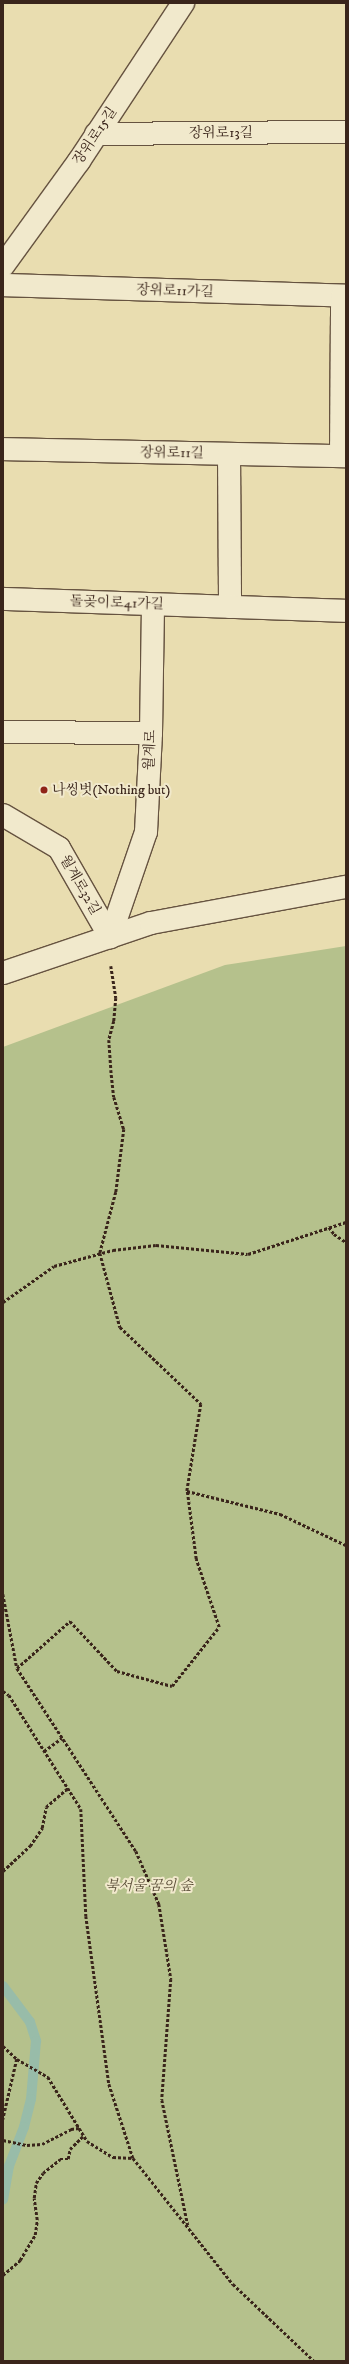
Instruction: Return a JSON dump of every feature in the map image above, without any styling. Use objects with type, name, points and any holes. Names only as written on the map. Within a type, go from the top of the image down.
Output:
[{"type":"street","name":"장위로15길","points":[[3,266],[96,134],[183,3]]},
{"type":"street","name":"장위로13길","points":[[96,134],[346,132]]},
{"type":"street","name":"장위로11가길","points":[[3,285],[344,296]]},
{"type":"street","name":"장위로11길","points":[[3,449],[343,456],[344,296]]},
{"type":"street","points":[[229,454],[230,607]]},
{"type":"street","name":"돌곶이로41가길","points":[[3,599],[346,611]]},
{"type":"street","name":"월계로","points":[[104,939],[146,832],[151,733],[153,605]]},
{"type":"street","points":[[3,732],[151,733]]},
{"type":"street","name":"월계로32길","points":[[3,815],[59,848],[104,939]]},
{"type":"street","points":[[3,973],[151,923],[346,887]]},
{"type":"path","points":[[17,1668],[70,1621],[117,1671],[172,1686],[219,1627],[196,1559],[186,1492],[201,1404],[120,1327],[100,1253],[116,1192],[124,1129],[114,1097],[109,1040],[114,1020],[116,998],[104,939]]},
{"type":"path","points":[[3,1302],[54,1266],[100,1253],[156,1245],[248,1254],[346,1222]]},
{"type":"path","points":[[329,1227],[334,1234],[346,1242]]},
{"type":"path","points":[[186,1492],[280,1514],[346,1545]]},
{"type":"path","points":[[3,1594],[17,1668],[136,1851],[159,1904],[171,1979],[162,2100],[188,2227]]},
{"type":"path","points":[[3,1691],[9,1695],[81,1809],[86,1916],[109,2084],[133,2158],[233,2284],[314,2361]]},
{"type":"path","points":[[44,1750],[62,1738]]},
{"type":"path","points":[[3,1871],[30,1846],[42,1828],[46,1807],[68,1788]]},
{"type":"path","points":[[3,2046],[17,2059],[48,2077],[87,2141],[113,2157],[133,2158]]},
{"type":"path","points":[[3,2119],[17,2059]]},
{"type":"path","points":[[3,2140],[27,2145],[42,2144],[71,2129],[80,2128]]},
{"type":"path","points":[[3,2275],[20,2260],[35,2235],[37,2220],[34,2198],[36,2183],[43,2173],[60,2160],[68,2159],[75,2142],[83,2136]]},
{"type":"green space","name":"북서울 꿈의 숲","points":[[346,946],[346,2361],[3,2361],[3,1047],[225,965]]},
{"type":"waterway","points":[[3,1986],[30,2022],[36,2041],[31,2099],[24,2127],[9,2166],[3,2199]]},
{"type":"place","name":"나씽벗(Nothing but)","points":[[44,790]]}]
